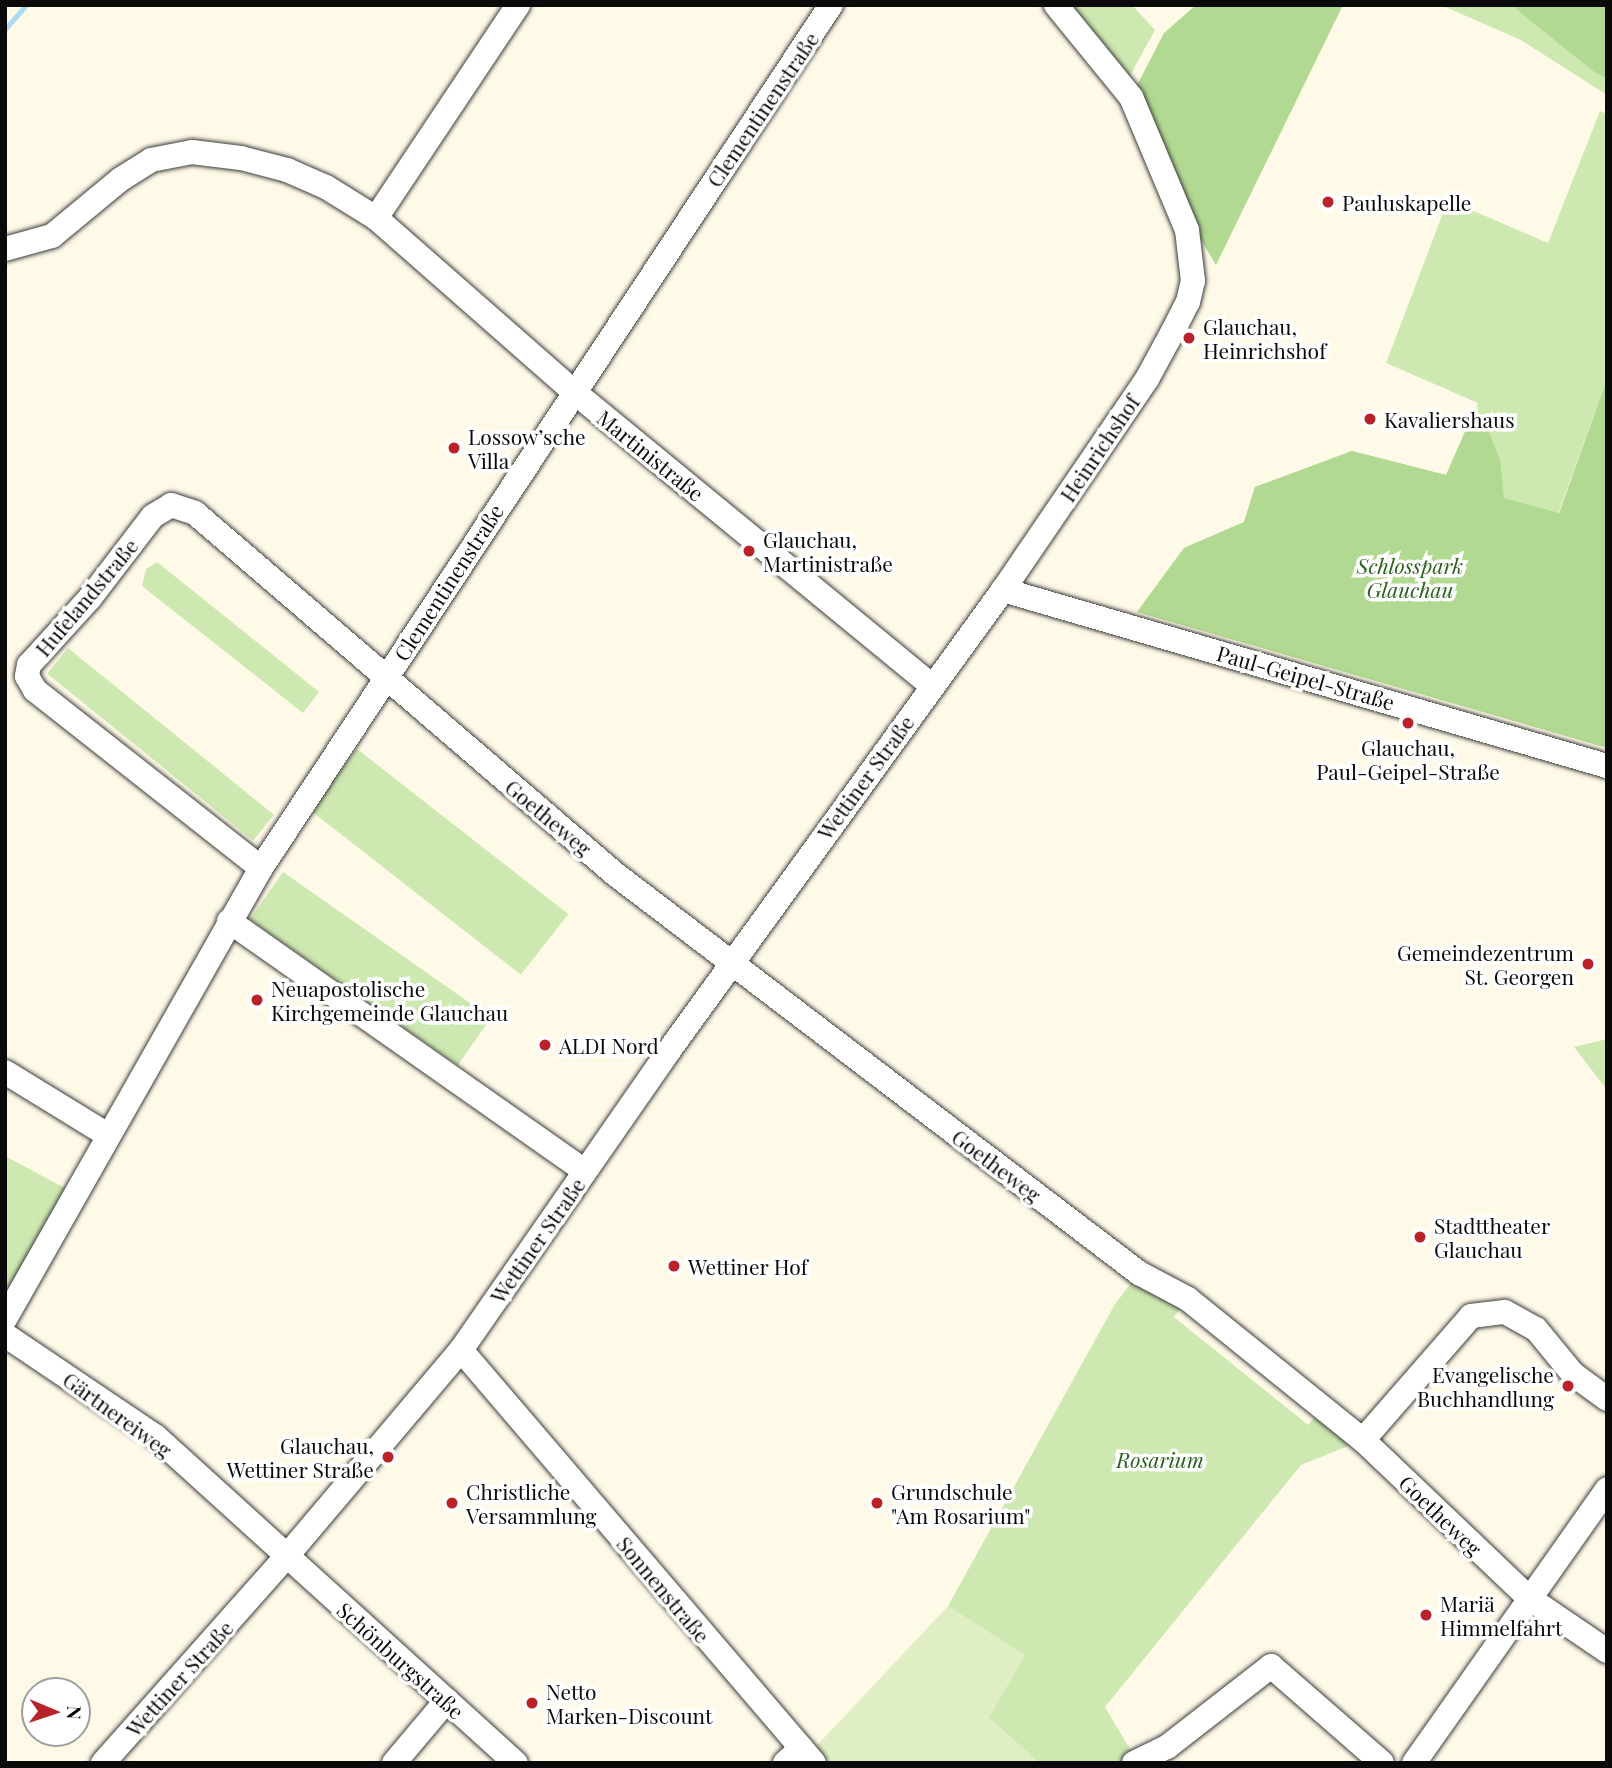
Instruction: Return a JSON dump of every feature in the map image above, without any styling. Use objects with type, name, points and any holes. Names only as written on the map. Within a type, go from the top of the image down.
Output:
[{"type":"street","points":[[376,218],[518,5]]},
{"type":"street","name":"Clementinenstraße","points":[[5,1319],[106,1134],[261,868],[573,391],[831,5]]},
{"type":"street","name":"Heinrichshof","points":[[931,685],[1003,590],[1147,379],[1188,302],[1194,265],[1186,230],[1131,97],[1056,5]]},
{"type":"street","name":"Martinistraße","points":[[5,249],[52,236],[121,179],[151,160],[192,152],[241,158],[287,170],[376,218],[573,391],[931,685]]},
{"type":"street","name":"Hufelandstraße","points":[[261,868],[31,687],[29,665],[90,598],[153,516],[171,505],[195,513],[385,678]]},
{"type":"street","name":"Paul-Geipel-Straße","points":[[1003,590],[1607,766]]},
{"type":"street","name":"Goetheweg","points":[[385,678],[615,874],[1139,1273],[1188,1299],[1363,1440],[1529,1598],[1607,1651]]},
{"type":"street","name":"Wettiner Straße","points":[[103,1763],[286,1558],[461,1350],[731,963],[931,685]]},
{"type":"street","points":[[229,921],[585,1171]]},
{"type":"street","points":[[5,1072],[106,1134]]},
{"type":"street","points":[[1363,1440],[1471,1316],[1505,1312],[1536,1329],[1573,1374],[1607,1399]]},
{"type":"street","name":"Gärtnereiweg","points":[[5,1335],[155,1436],[286,1558]]},
{"type":"street","name":"Sonnenstraße","points":[[461,1350],[800,1758]]},
{"type":"street","points":[[1414,1763],[1607,1489]]},
{"type":"street","name":"Schönburgstraße","points":[[286,1558],[516,1763]]},
{"type":"street","points":[[1134,1763],[1167,1747],[1271,1666],[1382,1763]]},
{"type":"street","points":[[394,1763],[447,1700]]},
{"type":"green space","points":[[1062,5],[1132,5],[1155,30],[1123,88]]},
{"type":"green space","points":[[1196,5],[1343,5],[1216,265],[1169,187],[1131,97],[1164,33]]},
{"type":"green space","points":[[1441,5],[1511,5],[1607,79],[1607,95],[1521,40]]},
{"type":"green space","points":[[1511,5],[1607,5],[1607,79],[1593,71]]},
{"type":"green space","name":"Schlosspark Glauchau","points":[[1600,111],[1607,114],[1607,379],[1486,711],[1137,612],[1184,548],[1244,522],[1255,487],[1352,451],[1446,475],[1478,403],[1386,363],[1448,200],[1548,243]]},
{"type":"green space","name":"Schlosspark Glauchau","points":[[1607,379],[1607,748],[1137,612],[1184,548],[1244,522],[1255,487],[1352,451],[1446,475],[1471,418],[1487,428],[1500,459],[1504,498],[1559,513]]},
{"type":"green space","points":[[157,562],[319,692],[303,713],[142,586],[146,569]]},
{"type":"green space","points":[[68,648],[274,815],[253,840],[47,674]]},
{"type":"green space","points":[[357,749],[568,914],[521,975],[310,810]]},
{"type":"green space","points":[[283,872],[491,1018],[458,1065],[250,920]]},
{"type":"green space","points":[[1607,1039],[1607,1090],[1574,1047]]},
{"type":"green space","points":[[5,1156],[74,1193],[5,1319]]},
{"type":"green space","name":"Rosarium","points":[[1139,1273],[1188,1299],[1174,1317],[1308,1425],[1323,1408],[1363,1440],[1301,1465],[1105,1707],[1137,1761],[1039,1763],[989,1718],[948,1606],[1115,1304]]},
{"type":"green space","points":[[948,1606],[1025,1655],[989,1718],[1039,1763],[814,1763],[808,1755]]},
{"type":"waterway","points":[[5,29],[26,5]]},
{"type":"place","name":"Pauluskapelle","points":[[1328,202]]},
{"type":"place","name":"Glauchau, Heinrichshof","points":[[1189,338]]},
{"type":"place","name":"Kavaliershaus","points":[[1370,419]]},
{"type":"place","name":"Lossow’sche Villa","points":[[454,448]]},
{"type":"place","name":"Glauchau, Martinistraße","points":[[749,551]]},
{"type":"place","name":"Glauchau, Paul-Geipel-Straße","points":[[1408,723]]},
{"type":"place","name":"Gemeindezentrum St. Georgen","points":[[1588,964]]},
{"type":"place","name":"Neuapostolische Kirchgemeinde Glauchau","points":[[257,1000]]},
{"type":"place","name":"ALDI Nord","points":[[545,1045]]},
{"type":"place","name":"Stadttheater Glauchau","points":[[1420,1237]]},
{"type":"place","name":"Wettiner Hof","points":[[674,1266]]},
{"type":"place","name":"Evangelische Buchhandlung","points":[[1568,1386]]},
{"type":"place","name":"Glauchau, Wettiner Straße","points":[[388,1457]]},
{"type":"place","name":"Christliche Versammlung","points":[[452,1503]]},
{"type":"place","name":"Grundschule \"Am Rosarium\"","points":[[877,1503]]},
{"type":"place","name":"Mariä Himmelfahrt","points":[[1426,1615]]},
{"type":"place","name":"Netto Marken-Discount","points":[[532,1703]]}]
